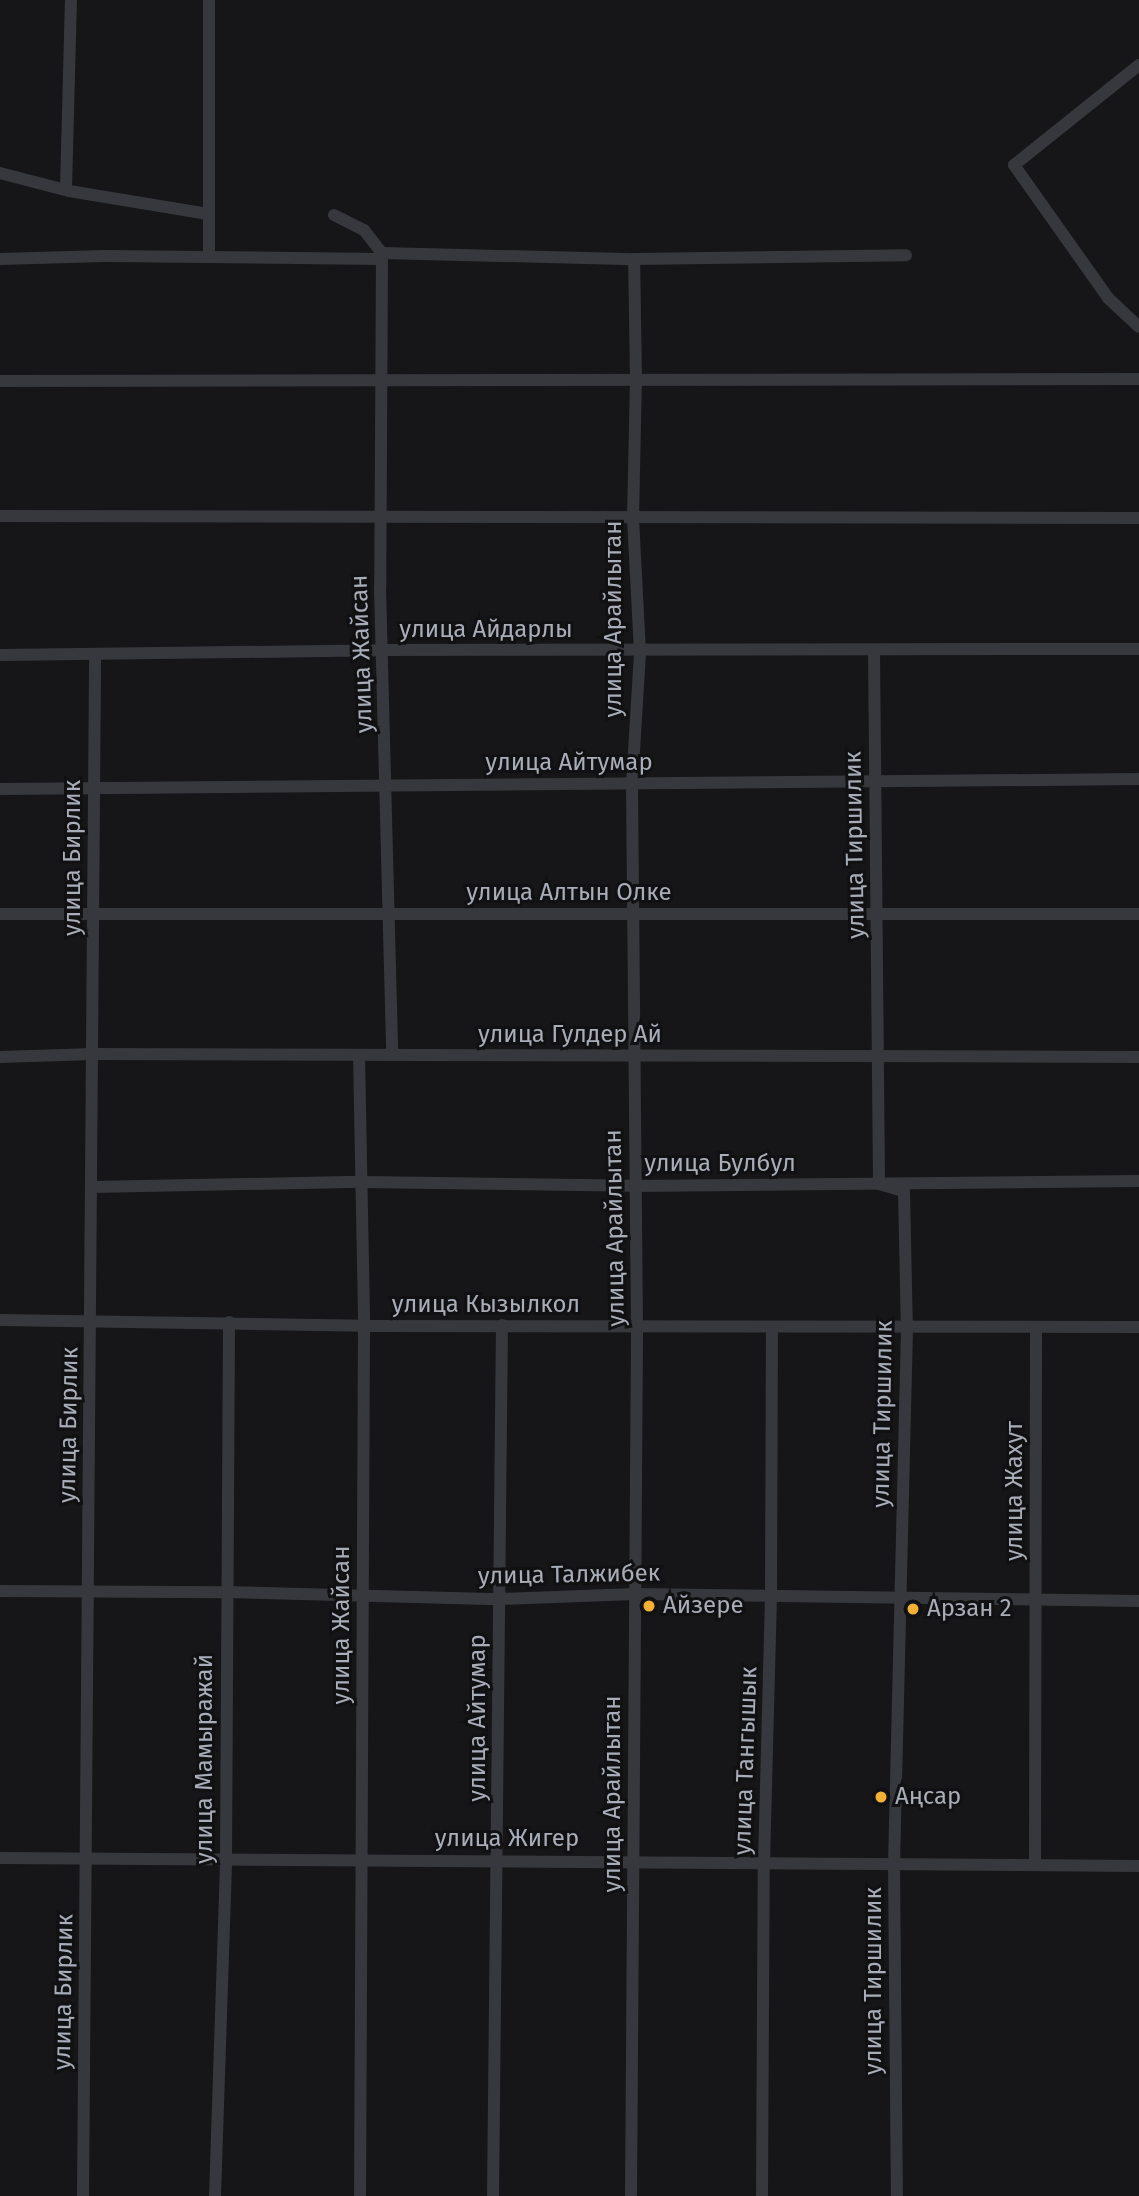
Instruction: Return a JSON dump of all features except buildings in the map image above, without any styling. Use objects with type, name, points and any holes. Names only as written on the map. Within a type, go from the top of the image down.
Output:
[{"type":"street","points":[[66,189],[71,0]]},
{"type":"street","points":[[209,0],[209,257]]},
{"type":"street","points":[[1139,65],[1014,164],[1108,298],[1139,327]]},
{"type":"street","points":[[0,173],[66,189],[208,214]]},
{"type":"street","points":[[334,215],[365,230],[381,256]]},
{"type":"street","points":[[0,259],[381,256],[634,259],[906,255]]},
{"type":"street","name":"улица Жайсан","points":[[381,256],[383,380],[380,518],[392,1055]]},
{"type":"street","name":"улица Арайлытан","points":[[631,2196],[637,1327],[632,784],[640,652],[634,519],[634,259]]},
{"type":"street","points":[[0,381],[1139,379]]},
{"type":"street","points":[[0,516],[634,519],[1139,517]]},
{"type":"street","name":"улица Айдарлы","points":[[0,655],[382,650],[640,652],[1139,649]]},
{"type":"street","name":"улица Тиршилик","points":[[874,650],[879,1184],[904,1191],[907,1329],[894,1863],[897,2196]]},
{"type":"street","name":"улица Бирлик","points":[[83,2196],[95,654]]},
{"type":"street","name":"улица Айтумар","points":[[0,789],[1139,779]]},
{"type":"street","name":"улица Алтын Олке","points":[[0,914],[1139,914]]},
{"type":"street","name":"улица Гулдер Ай","points":[[0,1057],[93,1054],[1139,1057]]},
{"type":"street","name":"улица Жайсан","points":[[359,1055],[364,1326],[360,2196]]},
{"type":"street","name":"улица Булбул","points":[[92,1187],[361,1182],[635,1186],[1139,1181]]},
{"type":"street","name":"улица Кызылкол","points":[[0,1320],[364,1326],[907,1329],[1139,1327]]},
{"type":"street","name":"улица Мамыражай","points":[[215,2196],[226,1860],[229,1322]]},
{"type":"street","name":"улица Айтумар","points":[[493,2196],[502,1325]]},
{"type":"street","name":"улица Тангышык","points":[[762,2196],[764,1863],[772,1597],[772,1327]]},
{"type":"street","name":"улица Жахут","points":[[1035,1865],[1036,1327]]},
{"type":"street","name":"улица Талжибек","points":[[0,1591],[226,1592],[499,1599],[635,1594],[1139,1601]]},
{"type":"street","name":"улица Жигер","points":[[0,1858],[633,1860],[1139,1866]]},
{"type":"place","name":"Айзере","points":[[649,1606]]},
{"type":"place","name":"Арзан 2","points":[[913,1609]]},
{"type":"place","name":"Аңсар","points":[[881,1797]]}]
